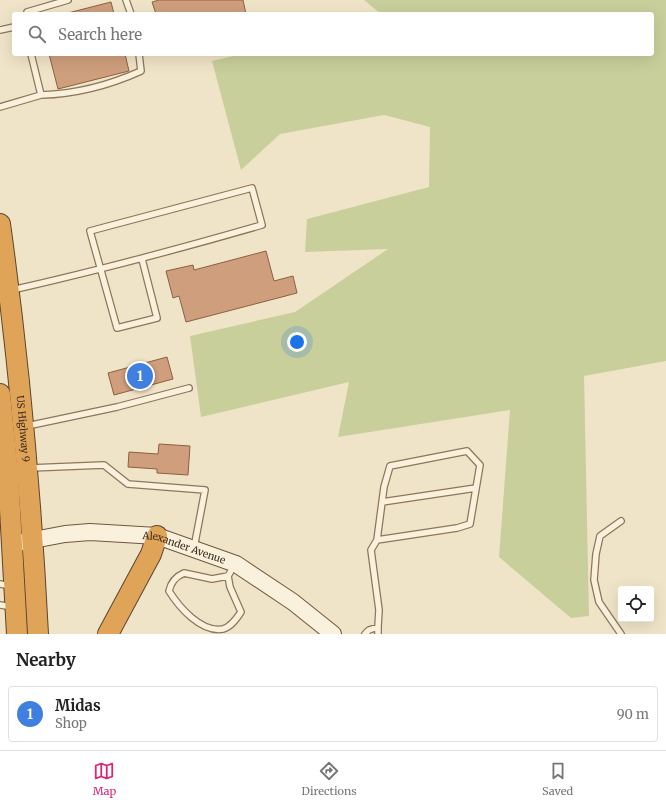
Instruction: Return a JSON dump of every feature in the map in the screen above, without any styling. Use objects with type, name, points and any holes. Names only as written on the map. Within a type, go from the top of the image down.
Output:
[{"type":"highway","name":"US Highway 9","points":[[0,224],[9,291],[28,468],[38,634]]},
{"type":"highway","name":"US Highway 9","points":[[0,394],[8,606],[16,634]]},
{"type":"highway","points":[[108,634],[151,554],[157,536]]},
{"type":"street","name":"Alexander Avenue","points":[[6,544],[90,532],[157,536],[194,549],[293,602],[333,634]]},
{"type":"lane","points":[[27,12],[68,0]]},
{"type":"lane","points":[[126,0],[130,12]]},
{"type":"lane","points":[[0,30],[12,27]]},
{"type":"lane","points":[[32,56],[42,95]]},
{"type":"lane","points":[[0,107],[42,95],[67,94],[129,77],[141,71],[139,56]]},
{"type":"lane","points":[[9,291],[101,269],[142,259],[262,225],[252,188],[90,231],[101,269],[117,328],[157,318],[142,259]]},
{"type":"lane","points":[[24,427],[117,408],[190,388]]},
{"type":"lane","points":[[377,540],[457,528],[470,524],[480,465],[467,451],[390,466],[382,502],[377,540],[371,550],[379,610],[378,634]]},
{"type":"lane","points":[[28,468],[104,465],[128,484],[205,490],[194,549]]},
{"type":"lane","points":[[382,502],[476,488]]},
{"type":"lane","points":[[621,521],[600,536],[596,554],[594,580],[599,602],[621,634]]},
{"type":"lane","points":[[232,570],[230,587],[241,612],[234,621],[223,629],[213,631],[188,615],[169,592],[171,584],[176,577],[184,572],[212,579],[232,570]]},
{"type":"lane","points":[[365,634],[369,630],[378,627]]},
{"type":"green space","points":[[364,0],[666,0],[666,361],[584,376],[589,616],[571,618],[499,557],[510,410],[338,437],[349,382],[201,417],[190,336],[295,312],[388,249],[305,252],[307,219],[429,187],[430,127],[384,115],[280,134],[241,170],[212,61],[233,56],[654,56],[654,12],[379,12]]},
{"type":"building","points":[[159,0],[243,0],[246,12],[155,12],[152,2]]},
{"type":"building","points":[[111,2],[114,12],[72,12]]},
{"type":"building","points":[[50,56],[125,56],[129,71],[58,89]]},
{"type":"building","points":[[266,251],[274,281],[293,276],[297,293],[186,322],[179,296],[173,298],[166,271],[193,265],[194,270]]},
{"type":"building","points":[[167,357],[173,379],[114,395],[108,373]]},
{"type":"building","points":[[159,444],[190,446],[188,475],[157,473],[157,469],[128,467],[129,452],[158,454]]},
{"type":"place","name":"Midas","points":[[140,376]]}]
